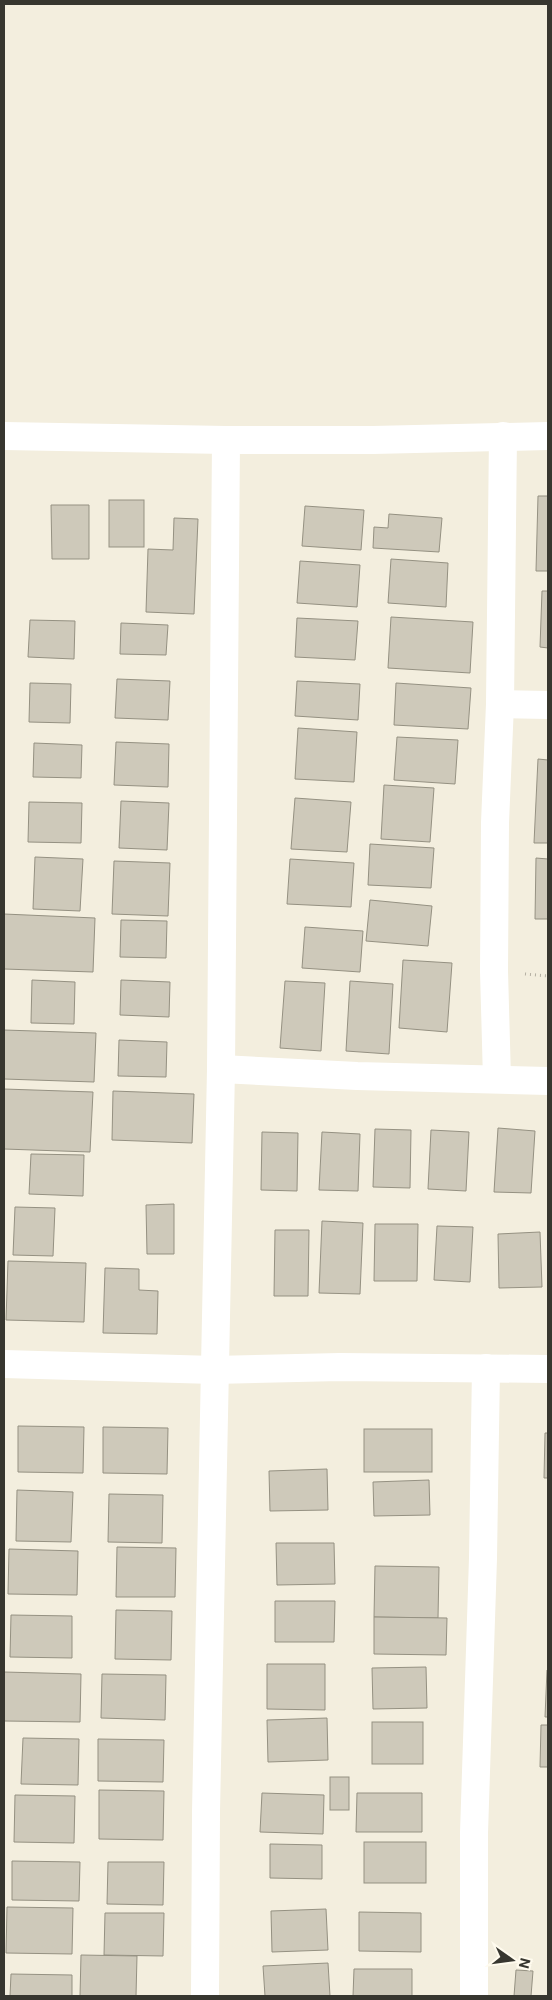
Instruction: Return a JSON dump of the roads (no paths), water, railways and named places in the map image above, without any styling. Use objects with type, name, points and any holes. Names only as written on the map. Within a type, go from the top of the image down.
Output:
[{"type":"street","points":[[4,436],[226,440],[373,440],[548,436]]},
{"type":"street","points":[[497,1079],[494,971],[495,823],[500,704],[503,436]]},
{"type":"street","points":[[204,1996],[206,1802],[221,1069],[226,440]]},
{"type":"street","points":[[500,704],[548,705]]},
{"type":"street","points":[[221,1069],[357,1076],[548,1081]]},
{"type":"street","points":[[4,1364],[214,1370],[340,1367],[548,1369]]},
{"type":"street","points":[[474,1996],[474,1833],[483,1558],[486,1368]]}]
